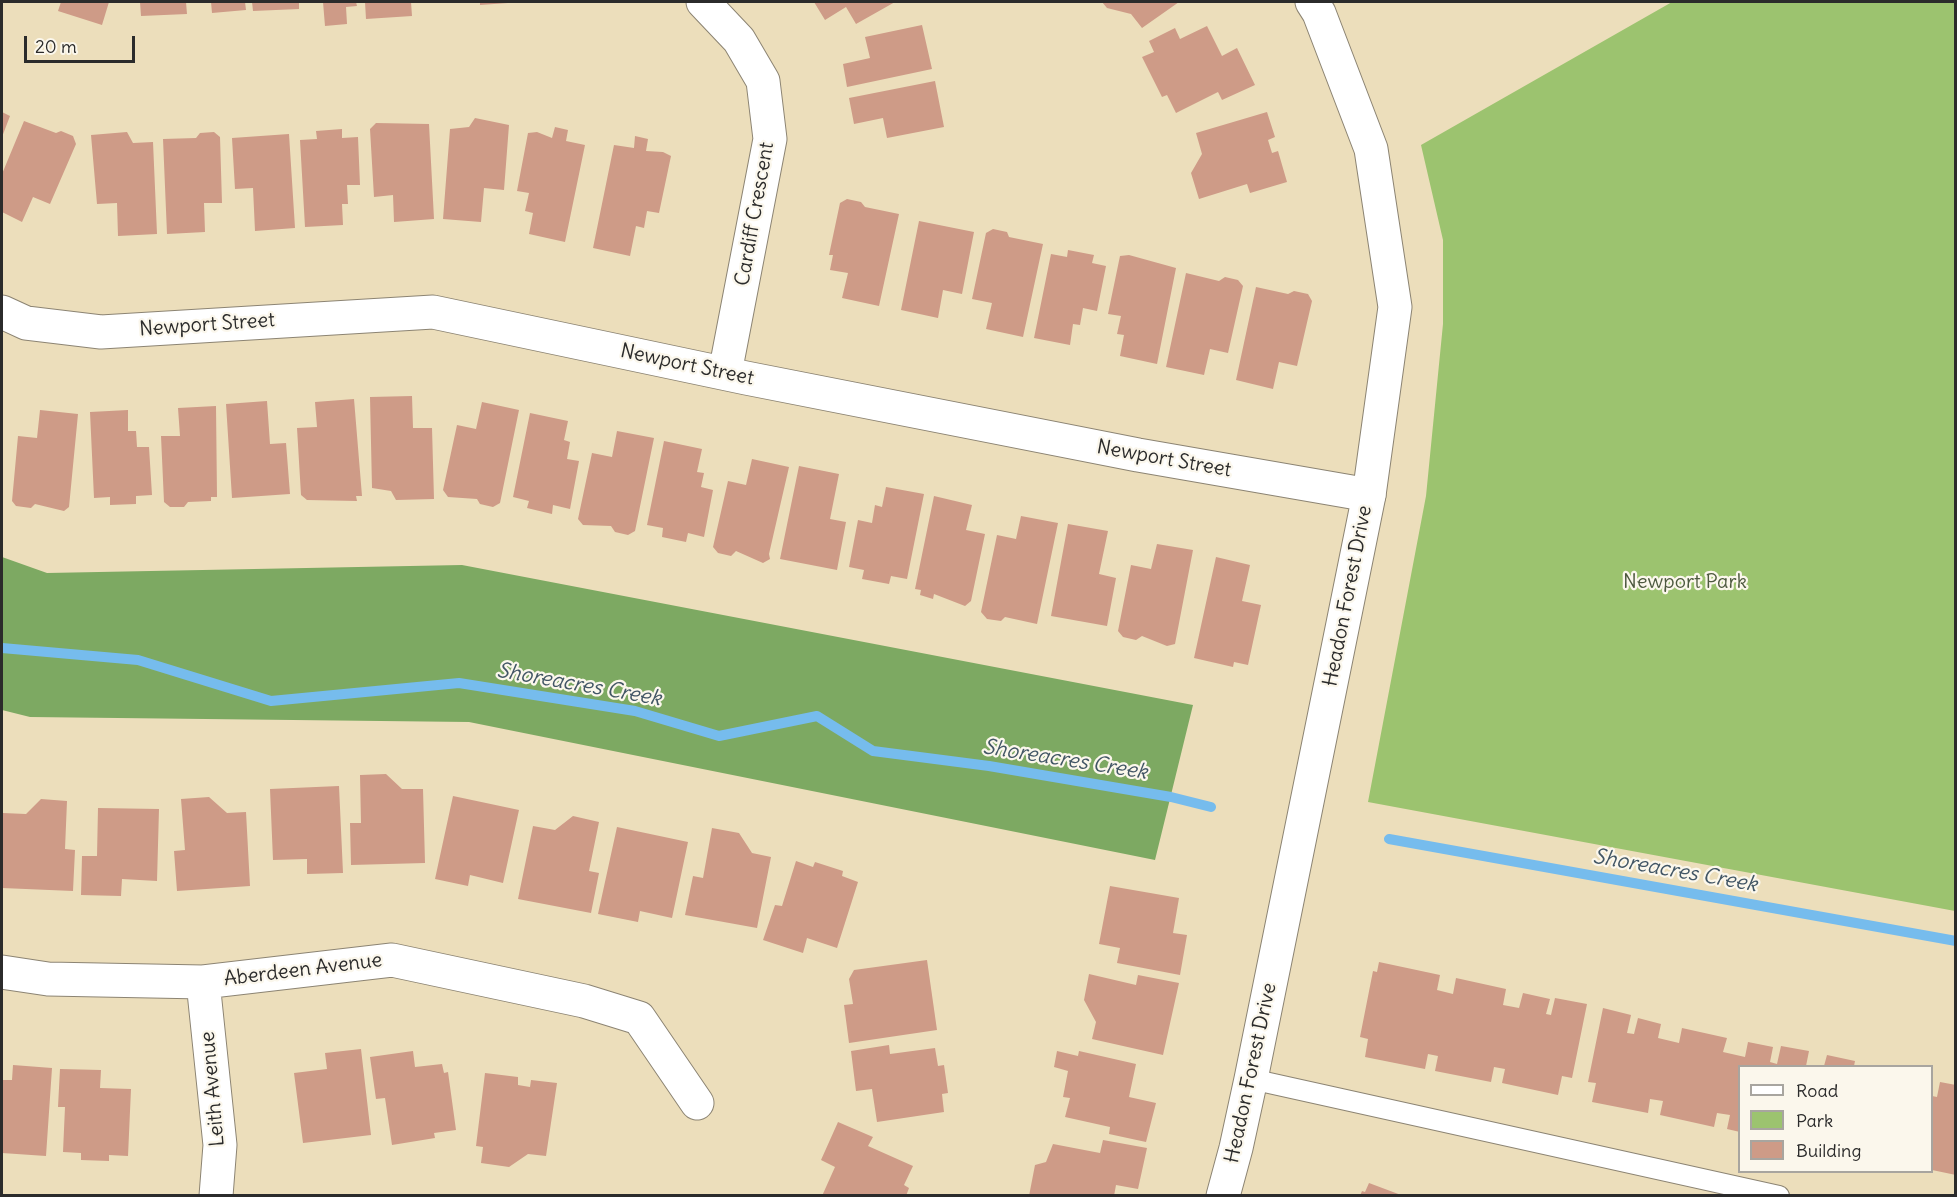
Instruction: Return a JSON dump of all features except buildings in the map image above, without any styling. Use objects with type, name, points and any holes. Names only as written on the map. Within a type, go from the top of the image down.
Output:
[{"type":"street","name":"Cardiff Crescent","points":[[703,2],[738,40],[763,81],[771,139],[725,373]]},
{"type":"street","name":"Headon Forest Drive","points":[[1223,1196],[1251,1079],[1369,495],[1395,306],[1371,149],[1319,13],[1312,2]]},
{"type":"street","name":"Newport Street","points":[[2,312],[26,322],[101,332],[433,312],[1138,456],[1369,495]]},
{"type":"street","name":"Aberdeen Avenue","points":[[2,972],[48,979],[203,982],[392,960],[584,1001],[639,1018],[697,1103]]},
{"type":"street","name":"Leith Avenue","points":[[203,982],[220,1145],[216,1196]]},
{"type":"lane","points":[[1251,1079],[1779,1196]]},
{"type":"green space","name":"Newport Park","points":[[1672,2],[1955,2],[1955,911],[1368,802],[1426,496],[1443,324],[1443,240],[1421,145]]},
{"type":"green space","points":[[2,557],[47,573],[462,565],[1193,705],[1155,860],[469,722],[30,717],[2,710]]},
{"type":"waterway","name":"Shoreacres Creek","points":[[2,648],[138,660],[271,701],[459,683],[635,711],[719,736],[817,716],[873,751],[989,766],[1171,797],[1211,807]]},
{"type":"waterway","name":"Shoreacres Creek","points":[[1389,839],[1956,941]]}]
